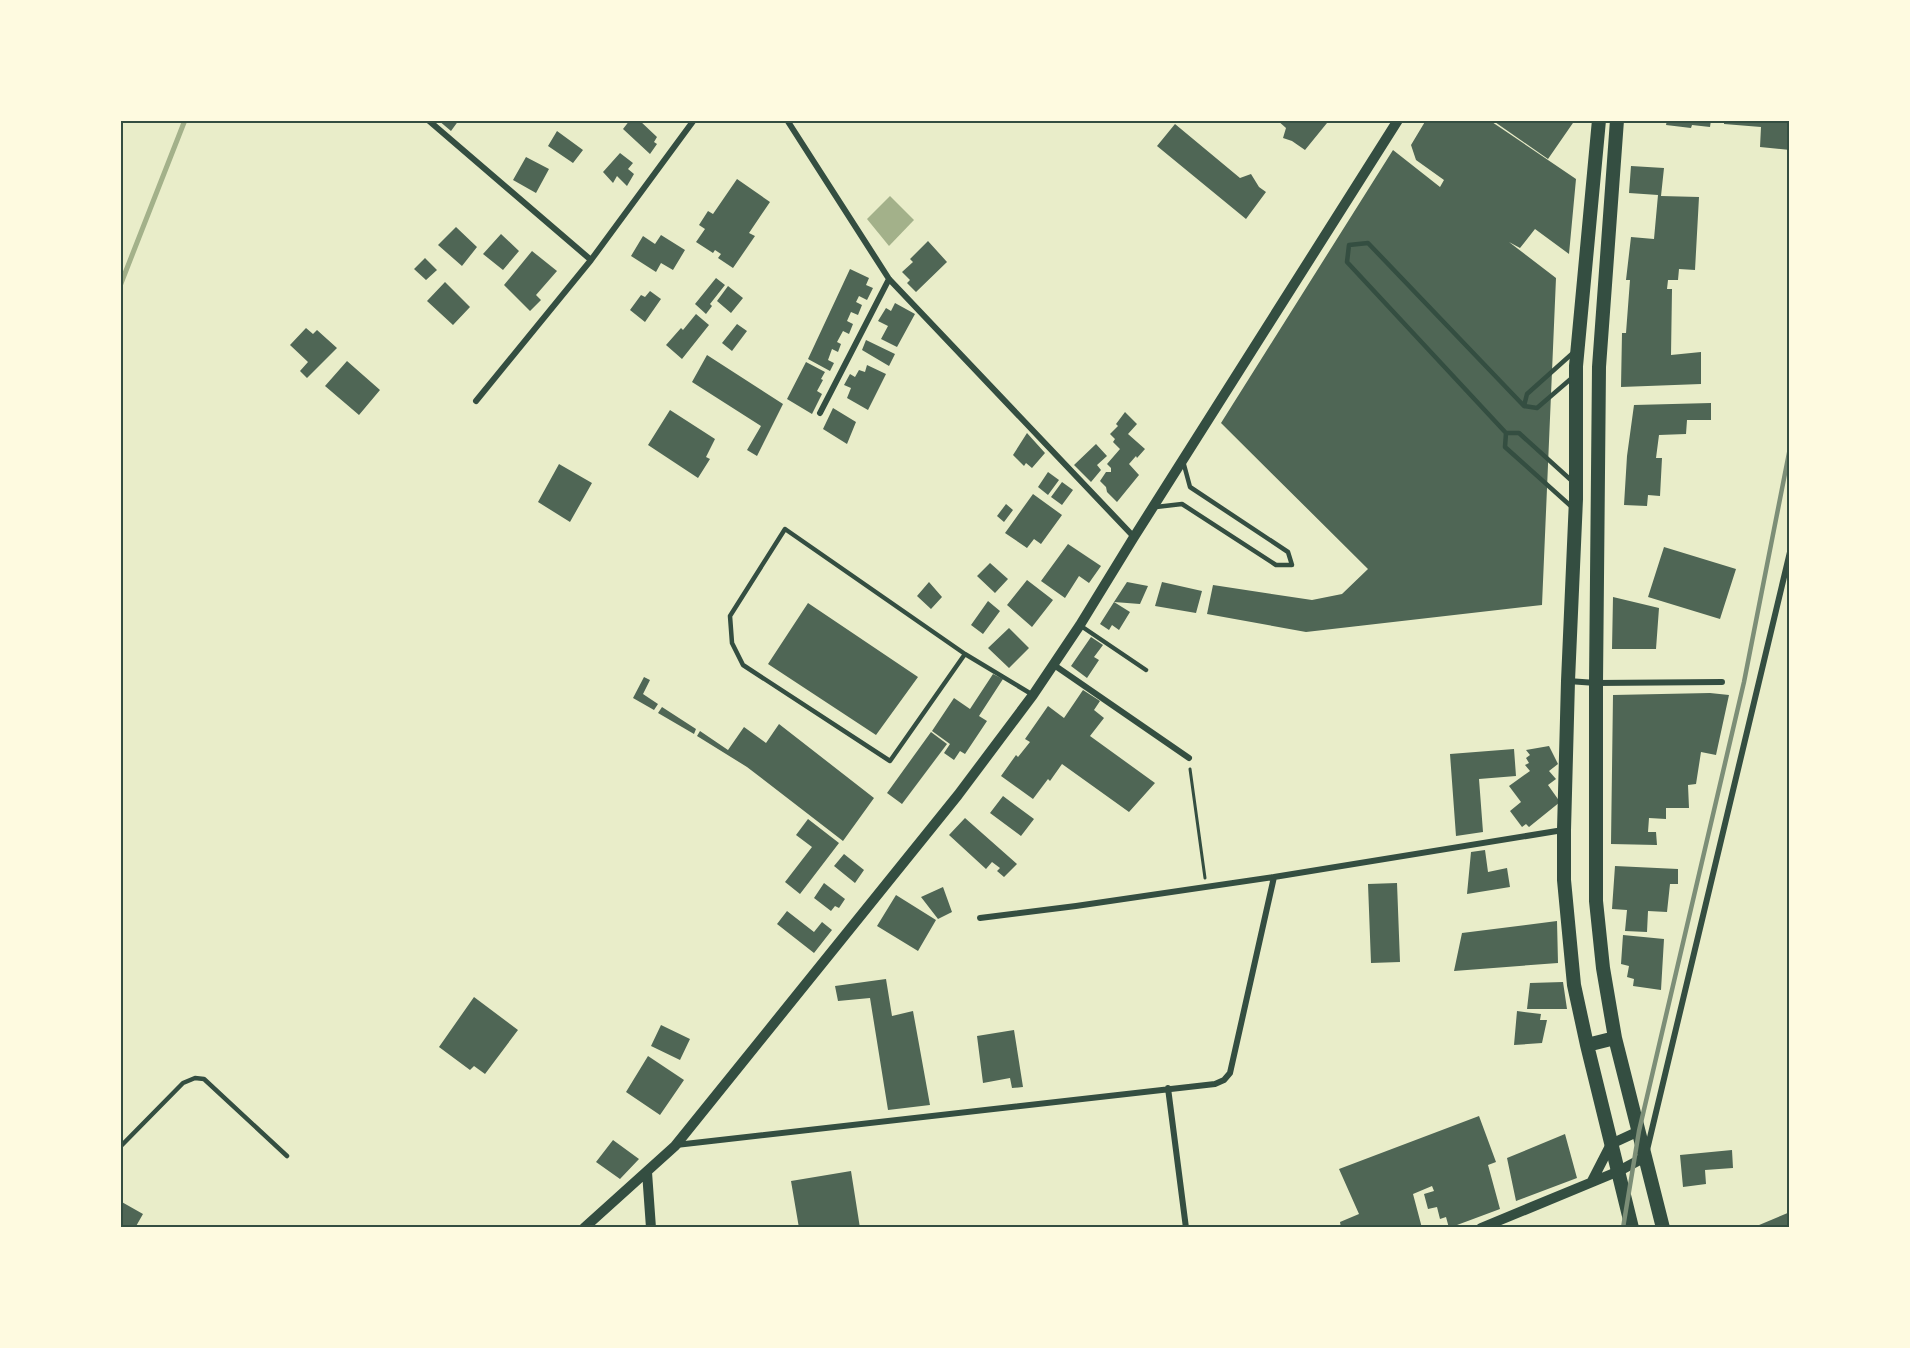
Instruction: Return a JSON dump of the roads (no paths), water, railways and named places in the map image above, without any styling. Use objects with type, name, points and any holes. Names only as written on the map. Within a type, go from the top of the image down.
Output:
[{"type":"main road","points":[[1599,120],[1576,370],[1576,498],[1564,830],[1567,925],[1574,985],[1632,1228]]},
{"type":"main road","points":[[1617,120],[1599,367],[1596,901],[1603,968],[1615,1038],[1664,1228]]},
{"type":"main road","points":[[1576,370],[1599,367]]},
{"type":"main road","points":[[1576,498],[1599,501]]},
{"type":"main road","points":[[1587,1045],[1615,1038]]},
{"type":"street","points":[[428,120],[591,260]]},
{"type":"street","points":[[476,401],[591,260],[694,120]]},
{"type":"street","points":[[787,120],[889,279],[1134,537]]},
{"type":"street","points":[[584,1228],[675,1146],[958,795],[1033,695],[1080,625],[1398,120]]},
{"type":"street","points":[[820,413],[889,279]]},
{"type":"street","points":[[1481,1228],[1619,1171],[1645,1157],[1790,552]]},
{"type":"street","points":[[1054,665],[1189,758]]},
{"type":"street","points":[[1568,681],[1596,684],[1722,682]]},
{"type":"street","points":[[980,918],[1274,877],[1564,830]]},
{"type":"street","points":[[675,1146],[1215,1084],[1224,1080],[1230,1073],[1274,877]]},
{"type":"street","points":[[1168,1088],[1185,1228]]},
{"type":"street","points":[[1592,1181],[1611,1144],[1639,1131]]},
{"type":"street","points":[[647,1172],[651,1228]]},
{"type":"lane","points":[[1576,370],[1537,408],[1524,406],[1368,243],[1349,245],[1347,262],[1506,433],[1519,434],[1576,498]]},
{"type":"lane","points":[[1524,406],[1527,394],[1578,348]]},
{"type":"lane","points":[[1506,433],[1505,447],[1576,498]]},
{"type":"lane","points":[[1153,507],[1182,504],[1276,565],[1292,565],[1288,552],[1191,488],[1183,460]]},
{"type":"lane","points":[[965,654],[890,761],[743,665],[732,643],[730,616],[785,529],[965,654],[1033,695]]},
{"type":"lane","points":[[1080,625],[1146,670]]},
{"type":"lane","points":[[120,1147],[183,1083],[195,1078],[204,1078],[287,1156]]},
{"type":"waterway","points":[[120,286],[185,120]]},
{"type":"railway","points":[[1623,1228],[1639,1131],[1744,682],[1790,448]]}]
